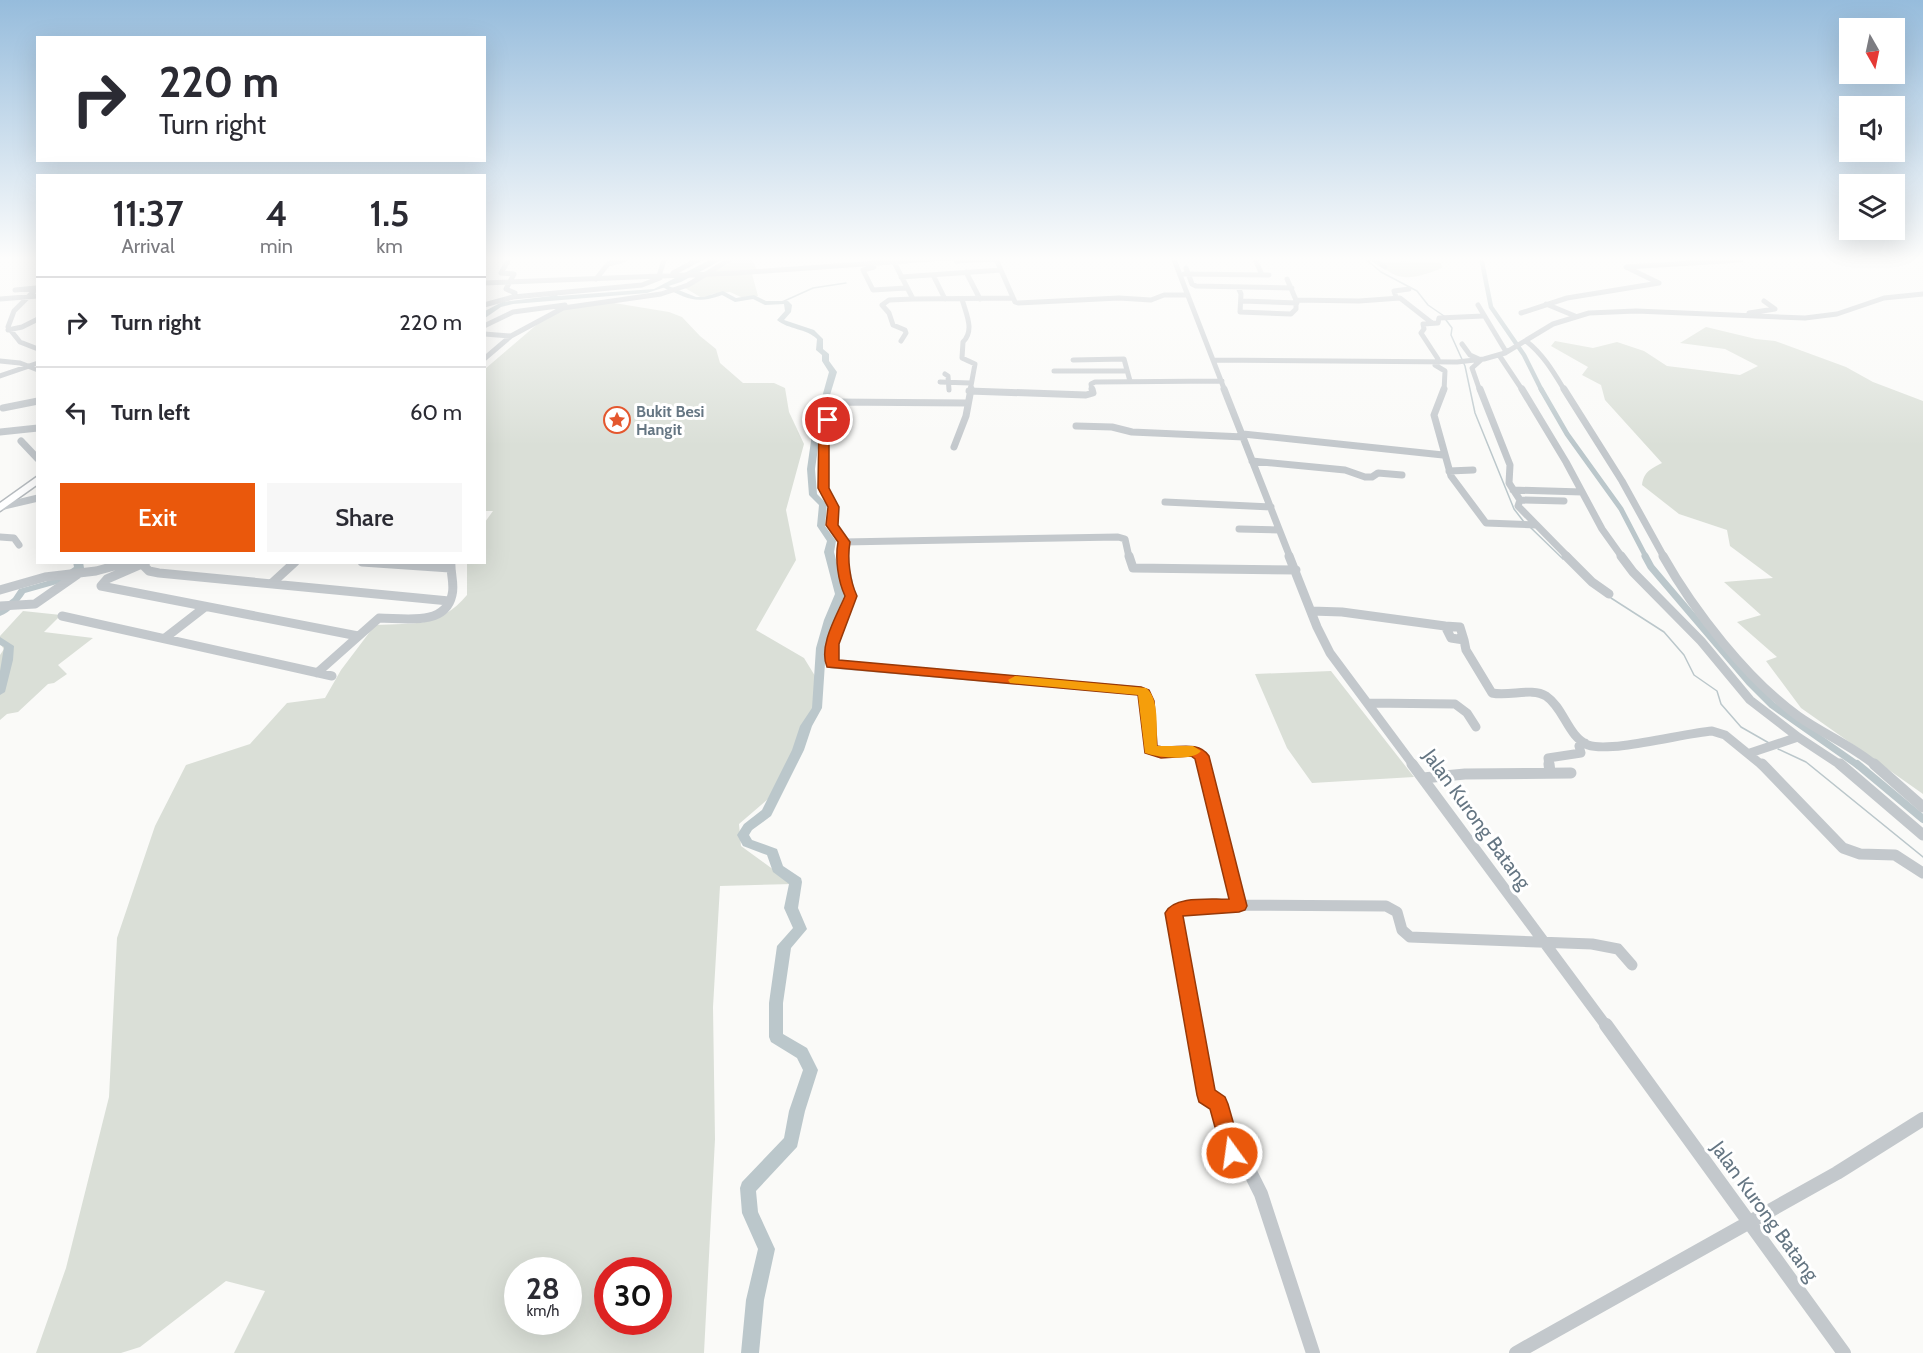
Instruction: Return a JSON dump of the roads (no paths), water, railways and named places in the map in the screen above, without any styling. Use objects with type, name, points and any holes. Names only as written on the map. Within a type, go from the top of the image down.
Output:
[{"type":"main road","points":[[2,505],[36,480]]},
{"type":"street","points":[[8,330],[10,320]]},
{"type":"street","points":[[8,330],[36,320]]},
{"type":"street","points":[[486,357],[510,336],[540,320]]},
{"type":"street","points":[[891,320],[893,325],[905,330],[906,333],[901,341]]},
{"type":"street","points":[[954,447],[966,416],[975,364],[962,358],[963,342],[969,336],[969,320]]},
{"type":"street","name":"Jalan Kurong Batang","points":[[1198,320],[1311,611],[1330,653],[1543,939],[1844,1353]]},
{"type":"street","points":[[1428,320],[1432,323]]},
{"type":"street","points":[[1435,364],[1437,358],[1425,342],[1421,331],[1424,329],[1423,324],[1439,320]]},
{"type":"street","points":[[1486,320],[1508,351]]},
{"type":"street","points":[[1214,360],[1435,364],[1480,360],[1508,351],[1552,324],[1563,320]]},
{"type":"street","points":[[8,330],[20,342],[36,348]]},
{"type":"street","points":[[486,334],[510,336]]},
{"type":"street","points":[[1526,341],[1534,346],[1550,367],[1622,481],[1682,588],[1750,673],[1791,710],[1868,759],[1923,807]]},
{"type":"street","points":[[1462,344],[1470,355],[1480,360]]},
{"type":"street","points":[[486,348],[495,349]]},
{"type":"street","points":[[1499,355],[1506,363],[1602,529],[1633,572],[1701,641],[1736,686],[1794,739],[1838,762],[1923,835]]},
{"type":"street","points":[[1073,360],[1124,359],[1130,381]]},
{"type":"street","points":[[0,360],[20,363],[36,369]]},
{"type":"street","points":[[1480,360],[1472,371],[1506,453],[1510,465],[1509,483],[1520,500],[1518,506],[1592,582],[1609,594]]},
{"type":"street","points":[[0,376],[36,364]]},
{"type":"street","points":[[1435,364],[1445,371],[1444,392],[1434,418],[1443,455],[1456,484],[1485,524],[1534,525]]},
{"type":"street","points":[[1054,371],[1127,371]]},
{"type":"street","points":[[945,374],[948,376],[949,386]]},
{"type":"street","points":[[969,391],[1086,395],[1093,393],[1092,383],[1222,381]]},
{"type":"street","points":[[940,382],[949,386],[970,383]]},
{"type":"street","points":[[3,408],[36,401]]},
{"type":"street","points":[[967,404],[835,402],[835,416],[824,422],[824,488],[833,507],[832,525],[844,542],[842,553],[851,596],[832,644],[832,664],[1141,691],[1147,701],[1150,750],[1161,753],[1193,751],[1202,756],[1239,906]]},
{"type":"street","points":[[1076,426],[1112,427],[1130,432],[1244,436],[1443,455]]},
{"type":"street","points":[[0,432],[36,428]]},
{"type":"street","points":[[21,441],[36,457]]},
{"type":"street","points":[[1252,461],[1345,470],[1365,477],[1372,477],[1378,473],[1402,475]]},
{"type":"street","points":[[1449,471],[1473,470]]},
{"type":"street","points":[[1514,490],[1582,492]]},
{"type":"street","points":[[2,505],[36,496]]},
{"type":"street","points":[[1520,500],[1564,501]]},
{"type":"street","points":[[1165,502],[1271,507]]},
{"type":"street","points":[[1239,529],[1279,530]]},
{"type":"street","points":[[0,537],[14,538],[20,545]]},
{"type":"street","points":[[844,542],[1118,537],[1125,539],[1133,568],[1296,570]]},
{"type":"street","points":[[0,606],[38,602],[80,573],[88,564]]},
{"type":"street","points":[[141,564],[107,579],[102,587],[358,636]]},
{"type":"street","points":[[144,564],[149,571],[159,573],[449,601]]},
{"type":"street","points":[[271,584],[293,564]]},
{"type":"street","points":[[317,673],[381,617],[436,618],[444,613],[453,591],[450,565],[421,564]]},
{"type":"street","points":[[0,590],[61,574],[80,573],[117,565]]},
{"type":"street","points":[[165,638],[205,606]]},
{"type":"street","points":[[1311,611],[1347,613],[1445,626],[1451,638],[1464,640],[1466,650],[1492,693],[1509,697],[1537,693],[1547,696],[1585,743]]},
{"type":"street","points":[[62,616],[165,638],[240,658],[332,676]]},
{"type":"street","points":[[1368,703],[1455,704],[1467,713],[1476,727]]},
{"type":"street","points":[[1550,772],[1548,758],[1581,753],[1579,746],[1585,743],[1602,745],[1719,731],[1727,734],[1750,753],[1843,848],[1860,854],[1895,855],[1923,873]]},
{"type":"street","points":[[1750,753],[1794,739]]},
{"type":"street","points":[[1423,778],[1465,774],[1571,772]]},
{"type":"street","points":[[1313,1353],[1261,1194],[1251,1174],[1234,1160],[1218,1104],[1206,1095],[1174,913],[1183,908],[1239,906],[1386,906],[1397,912],[1402,930],[1410,937],[1543,939],[1614,948],[1623,952],[1632,966]]},
{"type":"street","points":[[1516,1353],[1837,1173],[1923,1119]]},
{"type":"waterway","points":[[750,1353],[755,1300],[767,1249],[750,1213],[748,1188],[791,1142],[797,1111],[811,1070],[802,1053],[776,1037],[775,1026],[784,946],[800,929],[791,908],[796,882],[777,869],[773,852],[747,843],[743,835],[748,827],[767,813],[798,750],[806,726],[817,708],[821,648],[840,594],[829,552],[832,541],[821,526],[823,504],[813,495],[811,469],[815,441],[814,421],[822,408],[833,372],[825,361],[826,354],[819,350],[820,339],[816,335],[780,320]]},
{"type":"waterway","points":[[1446,320],[1452,328],[1451,335],[1465,366],[1475,413],[1514,509],[1524,522]]},
{"type":"waterway","points":[[1500,320],[1524,355],[1541,389]]},
{"type":"waterway","points":[[1541,389],[1567,434],[1621,509],[1646,557]]},
{"type":"waterway","points":[[1530,527],[1563,559]]},
{"type":"waterway","points":[[1645,556],[1651,567],[1749,682],[1772,705],[1859,766]]},
{"type":"waterway","points":[[0,613],[16,600],[22,591],[61,580],[79,568],[78,564]]},
{"type":"waterway","points":[[1611,598],[1664,632],[1684,655],[1694,675],[1717,691],[1721,704],[1741,727],[1769,743]]},
{"type":"waterway","points":[[0,640],[9,646],[0,692]]},
{"type":"waterway","points":[[1778,749],[1806,762],[1923,857]]},
{"type":"waterway","points":[[1857,764],[1923,819]]},
{"type":"place","name":"Bukit Besi Hangit","points":[[617,420]]}]
